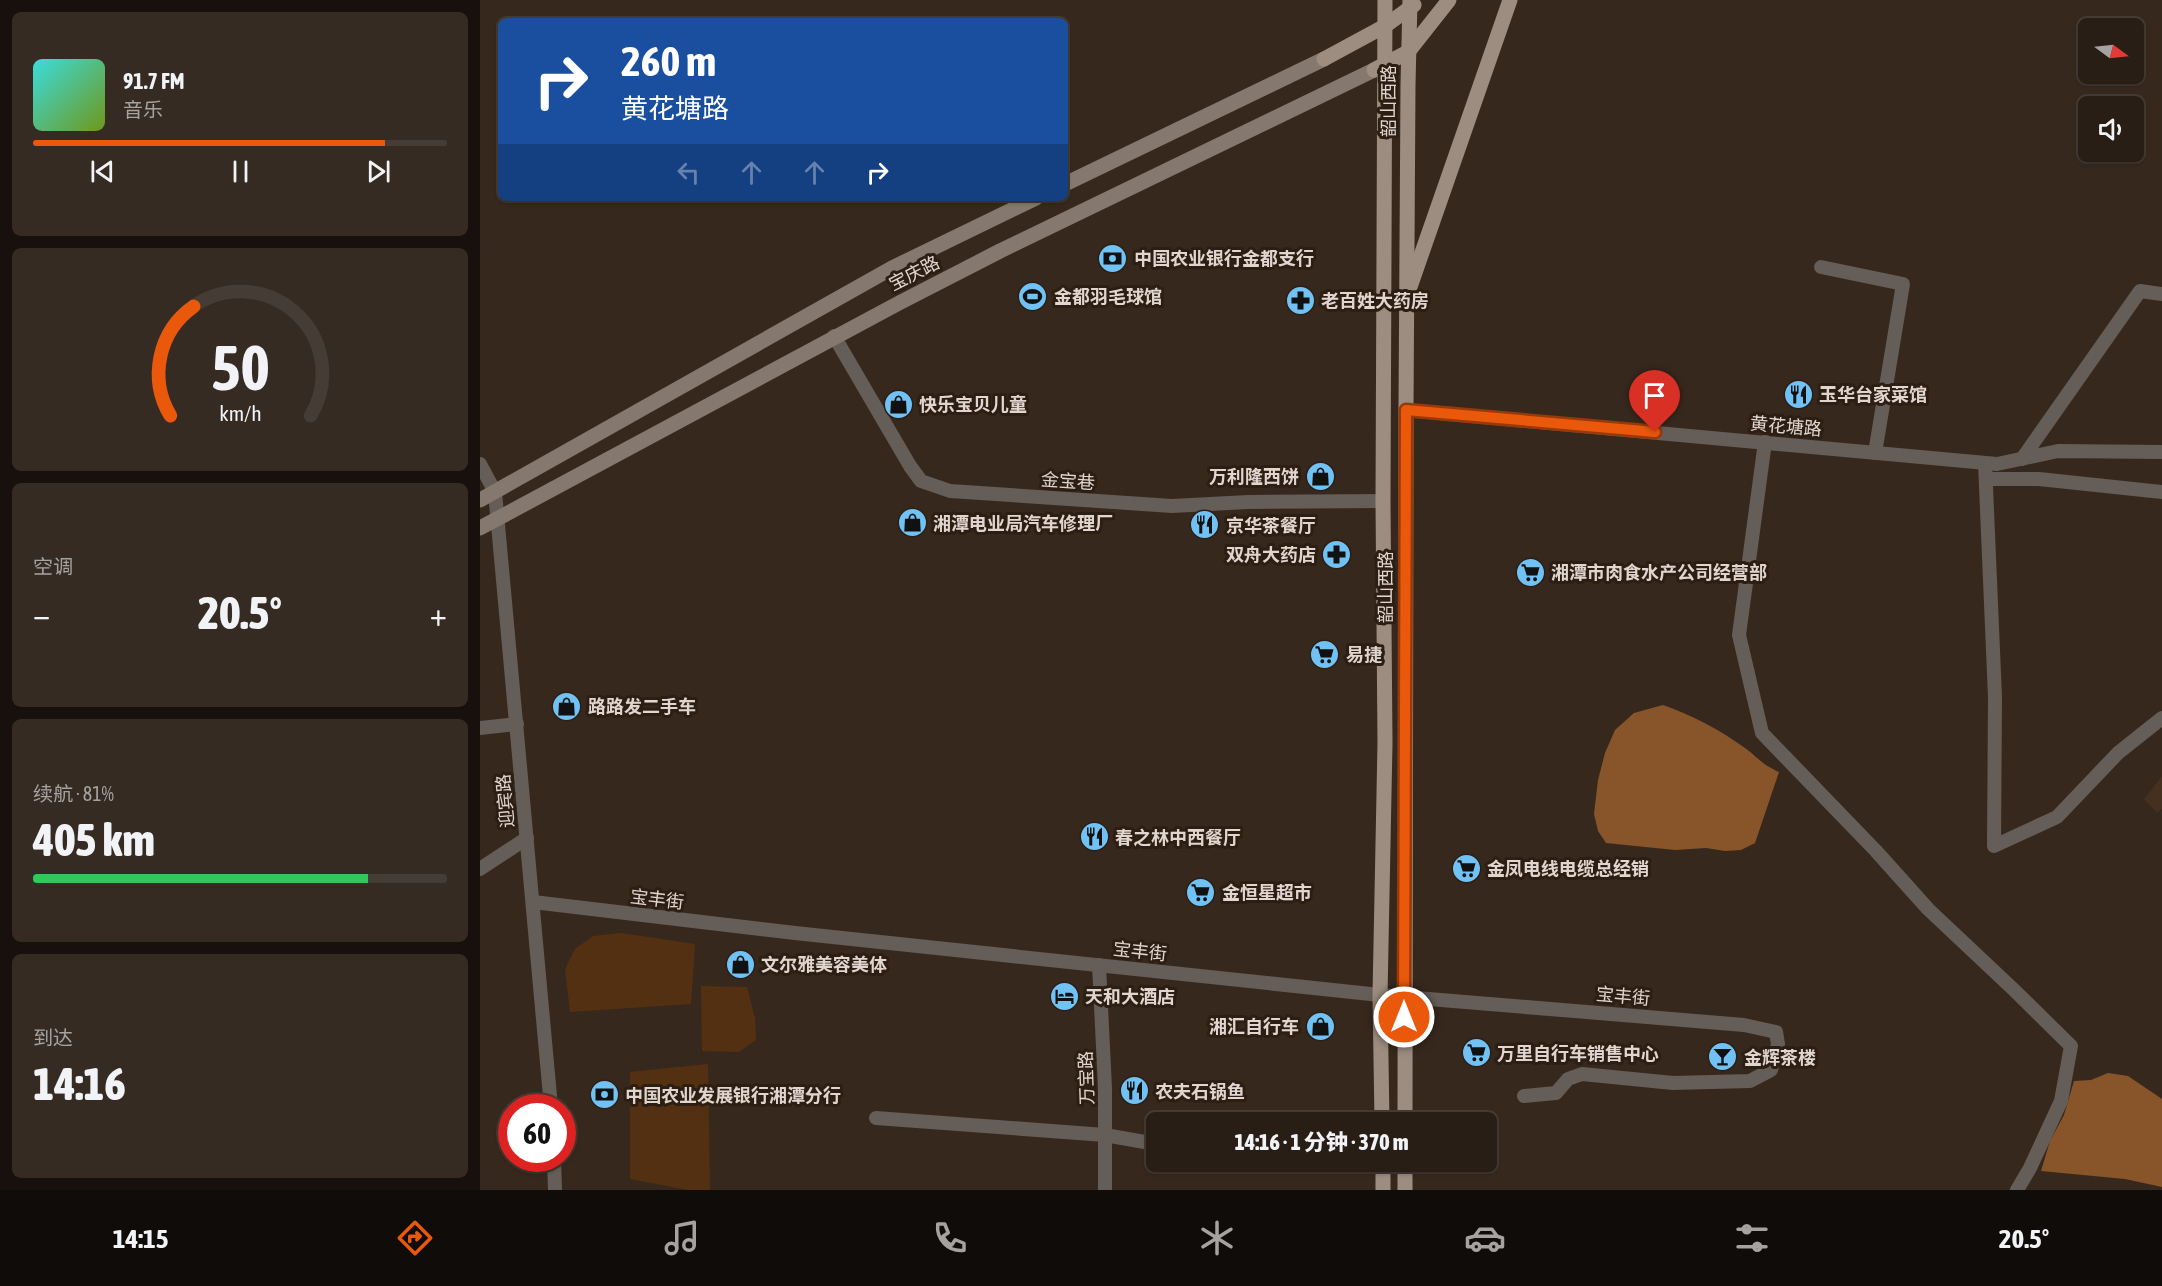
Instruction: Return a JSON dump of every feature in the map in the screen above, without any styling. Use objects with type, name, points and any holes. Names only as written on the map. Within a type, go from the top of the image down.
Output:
[{"type":"main road","name":"韶山西路","points":[[1383,1112],[1380,995],[1385,743],[1380,67],[1385,26],[1385,0]]},
{"type":"main road","points":[[1380,67],[1408,52],[1449,0]]},
{"type":"main road","points":[[1406,299],[1510,0]]},
{"type":"main road","name":"韶山西路","points":[[1405,1112],[1406,299],[1408,52],[1413,3]]},
{"type":"main road","points":[[1324,59],[1385,26],[1413,3]]},
{"type":"main road","points":[[1383,1172],[1383,1190]]},
{"type":"main road","points":[[1405,1172],[1405,1190]]},
{"type":"street","points":[[1068,183],[1324,59]]},
{"type":"street","name":"宝庆路","points":[[480,528],[834,336],[1000,251],[1380,67]]},
{"type":"street","name":"宝庆路","points":[[480,500],[892,268],[1030,201]]},
{"type":"street","points":[[1821,267],[1903,284],[1875,453]]},
{"type":"street","points":[[2022,459],[2140,291],[2162,294]]},
{"type":"street","name":"金宝巷","points":[[834,336],[921,481],[950,491],[1173,506],[1248,502],[1383,501]]},
{"type":"street","name":"黄花塘路","points":[[1406,410],[1997,464],[2058,451],[2162,452]]},
{"type":"street","points":[[1765,442],[1739,635],[1762,734],[1876,850],[1928,909],[2071,1046],[2061,1101],[2030,1168],[2017,1190]]},
{"type":"street","points":[[1985,463],[1995,697],[1994,846],[2057,817],[2118,753],[2162,718]]},
{"type":"street","points":[[480,464],[495,492]]},
{"type":"street","points":[[1986,479],[2039,480],[2162,492]]},
{"type":"street","name":"迎宾路","points":[[495,492],[550,1094]]},
{"type":"street","points":[[480,728],[517,724]]},
{"type":"street","points":[[480,868],[527,838]]},
{"type":"street","name":"宝丰街","points":[[533,902],[795,933],[1380,995],[1744,1024],[1776,1032],[1778,1044],[1771,1070],[1750,1081],[1673,1083],[1582,1074],[1568,1079],[1556,1093],[1524,1096]]},
{"type":"street","name":"万宝路","points":[[1099,965],[1105,1088],[1105,1190]]},
{"type":"street","points":[[876,1118],[1105,1135],[1146,1142]]},
{"type":"street","points":[[554,1172],[555,1190]]},
{"type":"shaded area","points":[[1663,705],[1716,729],[1764,764],[1779,772],[1755,843],[1741,850],[1725,851],[1706,848],[1675,850],[1606,843],[1598,831],[1594,814],[1598,780],[1605,753],[1615,730],[1634,713]]},
{"type":"shaded area","points":[[2162,776],[2162,809],[2157,813],[2144,799]]},
{"type":"shaded area","points":[[621,933],[695,944],[691,1004],[570,1012],[565,969],[575,949],[593,936]]},
{"type":"shaded area","points":[[701,986],[747,987],[755,1018],[756,1040],[739,1052],[702,1051]]},
{"type":"shaded area","points":[[708,1064],[710,1190],[688,1190],[630,1179],[630,1072]]},
{"type":"shaded area","points":[[2108,1073],[2128,1076],[2162,1099],[2162,1187],[2125,1179],[2041,1171],[2050,1141],[2064,1115],[2074,1081],[2091,1080]]},
{"type":"place","name":"中国农业银行金都支行","points":[[1113,258]]},
{"type":"place","name":"金都羽毛球馆","points":[[1033,296]]},
{"type":"place","name":"老百姓大药房","points":[[1300,300]]},
{"type":"place","name":"玉华台家菜馆","points":[[1798,394]]},
{"type":"place","name":"快乐宝贝儿童","points":[[898,404]]},
{"type":"place","name":"万利隆西饼","points":[[1320,476]]},
{"type":"place","name":"湘潭电业局汽车修理厂","points":[[912,523]]},
{"type":"place","name":"京华茶餐厅","points":[[1205,525]]},
{"type":"place","name":"双舟大药店","points":[[1337,554]]},
{"type":"place","name":"湘潭市肉食水产公司经营部","points":[[1530,572]]},
{"type":"place","name":"易捷","points":[[1325,654]]},
{"type":"place","name":"路路发二手车","points":[[567,706]]},
{"type":"place","name":"春之林中西餐厅","points":[[1094,837]]},
{"type":"place","name":"金凤电线电缆总经销","points":[[1466,868]]},
{"type":"place","name":"金恒星超市","points":[[1201,892]]},
{"type":"place","name":"文尔雅美容美体","points":[[740,964]]},
{"type":"place","name":"天和大酒店","points":[[1064,996]]},
{"type":"place","name":"湘汇自行车","points":[[1320,1026]]},
{"type":"place","name":"万里自行车销售中心","points":[[1476,1053]]},
{"type":"place","name":"金辉茶楼","points":[[1723,1057]]},
{"type":"place","name":"农夫石锅鱼","points":[[1134,1091]]},
{"type":"place","name":"中国农业发展银行湘潭分行","points":[[604,1095]]},
{"type":"route","points":[[1404,1017],[1406,410],[1655,432]]}]
